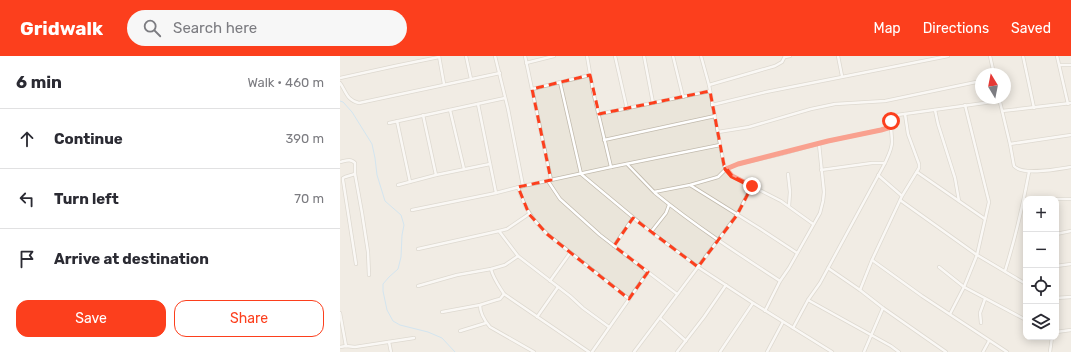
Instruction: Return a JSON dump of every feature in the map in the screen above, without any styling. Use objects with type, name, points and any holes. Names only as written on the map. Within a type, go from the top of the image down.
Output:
[{"type":"street","points":[[466,56],[471,79]]},
{"type":"street","points":[[495,56],[505,98],[522,186]]},
{"type":"street","points":[[524,56],[532,89],[549,180],[560,199],[600,235],[677,294]]},
{"type":"street","points":[[526,63],[554,56]]},
{"type":"street","points":[[587,56],[590,76],[611,167]]},
{"type":"street","points":[[616,56],[627,109]]},
{"type":"street","points":[[644,56],[653,103]]},
{"type":"street","points":[[673,56],[684,97]]},
{"type":"street","points":[[701,56],[709,85],[726,169],[732,176],[781,201],[813,224]]},
{"type":"street","points":[[709,85],[775,66],[782,62],[785,57],[790,56]]},
{"type":"street","points":[[838,56],[842,76]]},
{"type":"street","points":[[712,105],[842,76],[948,56]]},
{"type":"street","points":[[990,56],[993,68]]},
{"type":"street","points":[[1023,56],[1034,108]]},
{"type":"street","points":[[1002,111],[1069,104],[1057,56]]},
{"type":"street","points":[[340,78],[439,57],[444,84]]},
{"type":"street","points":[[1060,65],[1071,65]]},
{"type":"street","points":[[340,83],[349,99],[359,103],[444,84],[500,74]]},
{"type":"street","points":[[532,89],[590,76]]},
{"type":"street","points":[[560,82],[581,174],[633,218],[698,267],[826,350],[832,352]]},
{"type":"street","points":[[718,132],[749,127],[811,109],[835,104],[885,102],[975,82]]},
{"type":"street","points":[[599,114],[710,91]]},
{"type":"street","points":[[389,123],[505,98]]},
{"type":"street","points":[[478,104],[496,192]]},
{"type":"street","points":[[794,328],[808,300],[828,268],[885,163],[890,152],[892,142],[891,121],[894,117],[897,115],[975,104]]},
{"type":"street","points":[[1000,104],[1014,166],[1016,169],[1029,172],[1071,167]]},
{"type":"street","points":[[950,314],[964,287],[977,255],[989,202],[965,105]]},
{"type":"street","points":[[450,110],[464,169]]},
{"type":"street","points":[[935,110],[955,178],[958,201]]},
{"type":"street","points":[[860,290],[872,260],[900,200],[919,168],[919,164],[908,134],[905,114]]},
{"type":"street","points":[[423,115],[436,175]]},
{"type":"street","points":[[604,140],[715,116]]},
{"type":"street","points":[[397,121],[410,182]]},
{"type":"street","points":[[654,192],[690,185],[718,177],[726,169],[738,164],[891,127]]},
{"type":"street","points":[[1010,144],[1071,136]]},
{"type":"street","points":[[765,311],[780,281],[820,213],[824,192],[819,144]]},
{"type":"street","points":[[412,210],[720,145]]},
{"type":"street","points":[[340,162],[350,160],[354,161],[355,163],[354,174],[367,246],[369,275]]},
{"type":"street","points":[[821,170],[872,163],[885,163]]},
{"type":"street","points":[[398,185],[436,175],[490,164]]},
{"type":"street","points":[[628,164],[654,192],[669,205],[780,281]]},
{"type":"street","points":[[917,172],[986,220]]},
{"type":"street","points":[[1025,196],[1029,172]]},
{"type":"street","points":[[354,174],[345,176],[343,180],[356,264]]},
{"type":"street","points":[[788,174],[790,192],[788,206]]},
{"type":"street","points":[[878,175],[902,196]]},
{"type":"street","points":[[690,185],[797,253]]},
{"type":"street","points":[[634,352],[719,240],[737,214],[752,186]]},
{"type":"street","points":[[518,187],[521,200],[529,214],[547,234],[629,299]]},
{"type":"street","points":[[1059,199],[1071,199]]},
{"type":"street","points":[[900,200],[977,255],[1023,282]]},
{"type":"street","points":[[651,232],[666,213],[669,205]]},
{"type":"street","points":[[1005,271],[1023,206]]},
{"type":"street","points":[[418,249],[499,231],[508,228],[529,214]]},
{"type":"street","points":[[614,246],[633,218]]},
{"type":"street","points":[[499,231],[518,256],[609,327]]},
{"type":"street","points":[[1059,233],[1071,231]]},
{"type":"street","points":[[550,281],[570,253]]},
{"type":"street","points":[[418,286],[457,275],[505,265],[518,256]]},
{"type":"street","points":[[872,260],[1008,352]]},
{"type":"street","points":[[1059,266],[1071,264]]},
{"type":"street","points":[[939,267],[964,287],[1023,318]]},
{"type":"street","points":[[828,268],[946,352]]},
{"type":"street","points":[[491,269],[493,276],[504,294],[590,352],[648,272]]},
{"type":"street","points":[[677,352],[726,285]]},
{"type":"street","points":[[537,316],[558,287]]},
{"type":"street","points":[[442,312],[480,305],[500,299],[504,294]]},
{"type":"street","points":[[1059,298],[1071,297]]},
{"type":"street","points":[[981,323],[980,314],[985,299]]},
{"type":"street","points":[[808,300],[891,346],[899,352]]},
{"type":"street","points":[[721,352],[753,303]]},
{"type":"street","points":[[480,305],[480,311],[486,323],[494,330],[534,352]]},
{"type":"street","points":[[864,352],[883,308]]},
{"type":"street","points":[[340,313],[346,346]]},
{"type":"street","points":[[660,318],[686,341]]},
{"type":"street","points":[[767,352],[783,322]]},
{"type":"street","points":[[460,331],[486,323]]},
{"type":"street","points":[[1059,332],[1071,330]]},
{"type":"street","points":[[340,347],[355,347],[414,338]]},
{"type":"street","points":[[1050,352],[1052,340]]},
{"type":"street","points":[[983,352],[990,341]]},
{"type":"street","points":[[389,342],[391,352]]},
{"type":"highlighted area","points":[[590,75],[599,114],[710,91],[724,165],[732,176],[752,186],[737,215],[698,267],[633,218],[614,246],[648,272],[629,299],[547,234],[529,214],[518,187],[551,180],[532,89]]},
{"type":"shaded area","points":[[340,56],[1071,56],[1071,352],[340,352]]},
{"type":"waterway","points":[[340,101],[343,102],[352,112],[372,144],[377,175],[385,201],[401,215],[404,225],[401,257],[398,269],[383,284],[387,310],[393,321],[400,325],[428,332],[442,338],[455,352]]},
{"type":"route","points":[[752,186],[738,180],[726,169],[738,164],[846,137],[881,130],[891,127],[891,121]]}]
